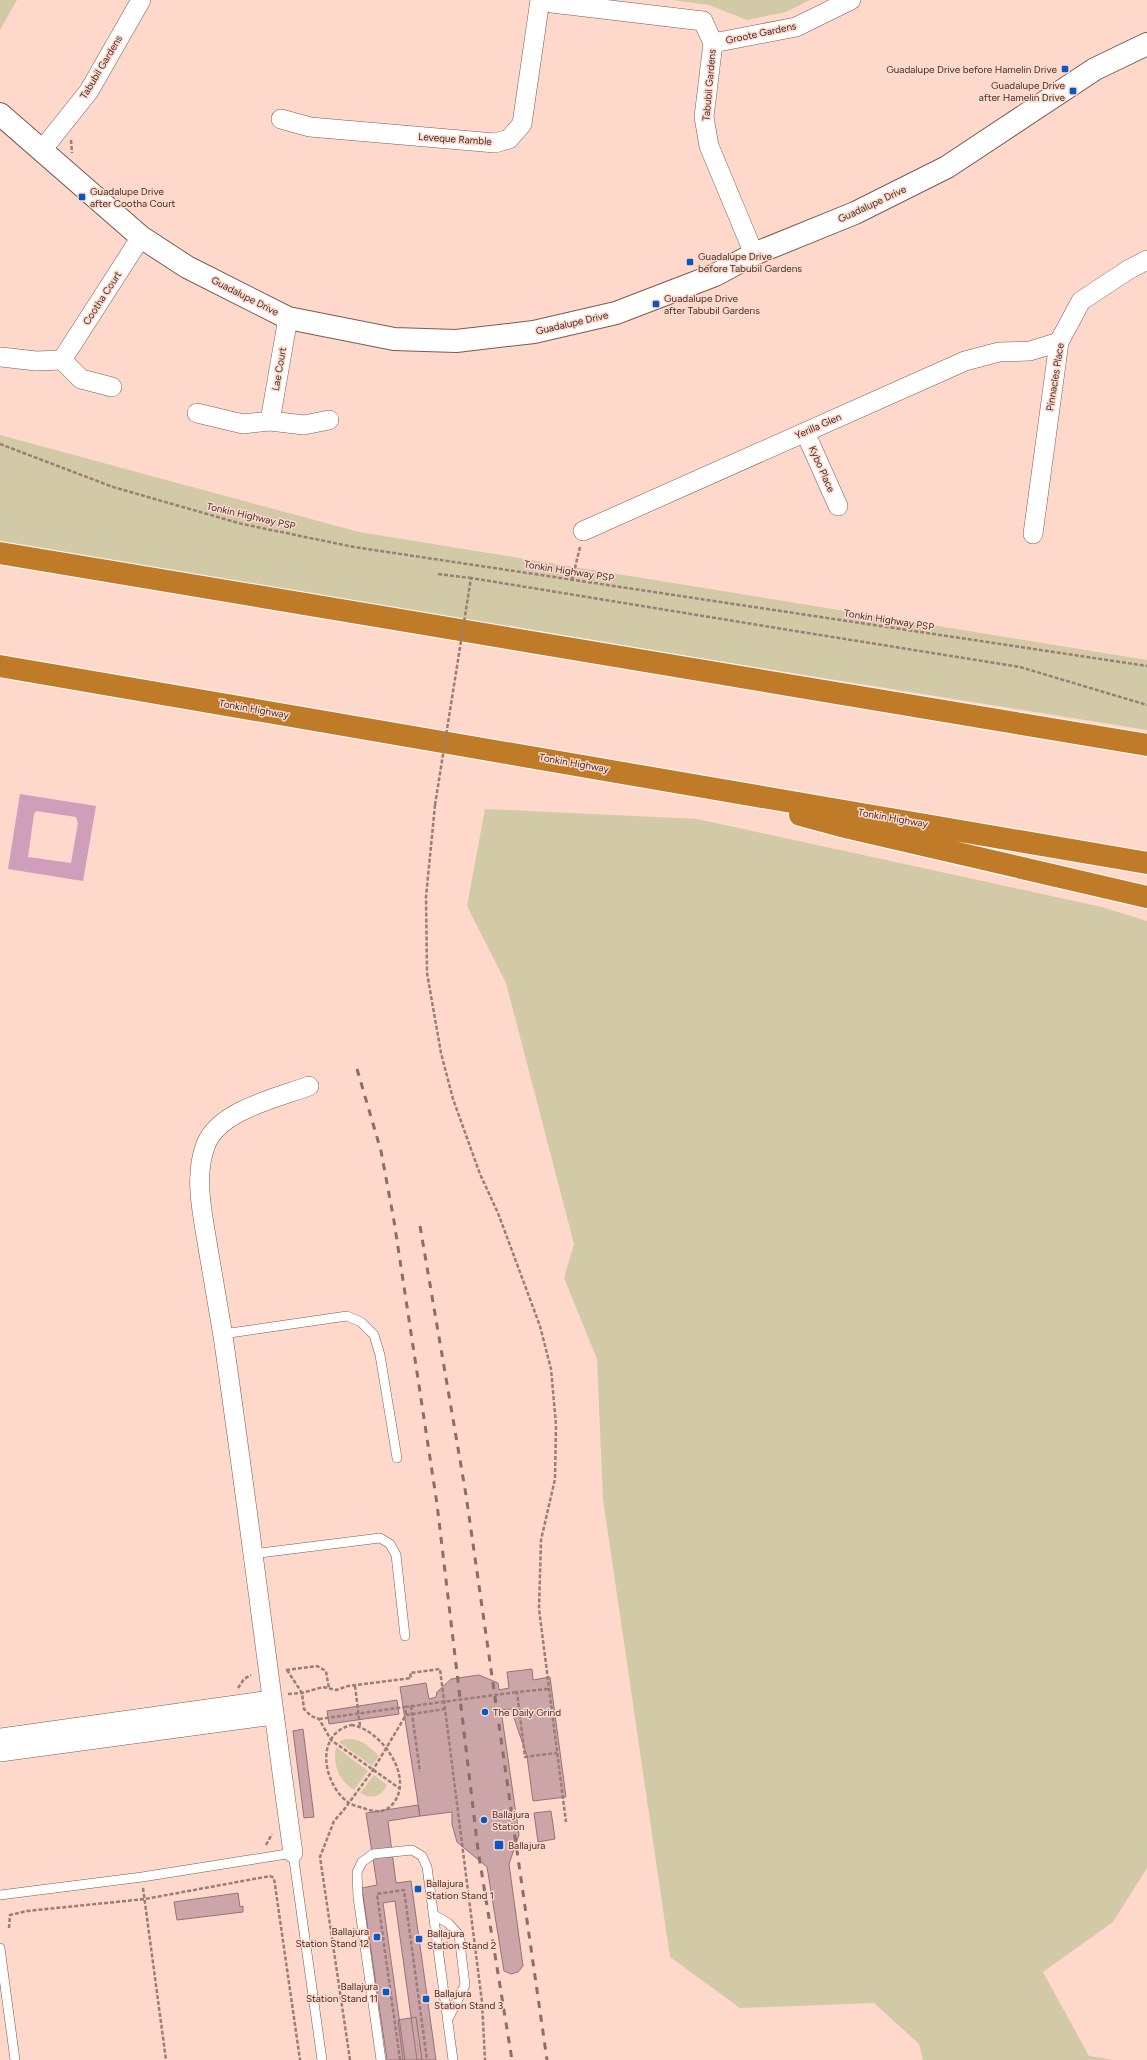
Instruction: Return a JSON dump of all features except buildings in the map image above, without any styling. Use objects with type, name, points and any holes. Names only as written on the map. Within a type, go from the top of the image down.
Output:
[{"type":"highway","points":[[0,553],[1147,745]]},
{"type":"highway","name":"Tonkin Highway","points":[[0,666],[1147,863]]},
{"type":"highway","points":[[682,782],[841,826],[1147,897]]},
{"type":"street","name":"Tabubil Gardens","points":[[42,150],[89,91],[141,0]]},
{"type":"street","name":"Leveque Ramble","points":[[282,119],[310,127],[495,143],[509,139],[522,124],[540,0]]},
{"type":"street","name":"Tabubil Gardens","points":[[546,0],[552,3],[704,21],[713,43],[704,117],[709,146],[754,254]]},
{"type":"street","name":"Groote Gardens","points":[[713,43],[796,27],[851,0]]},
{"type":"street","name":"Guadalupe Drive","points":[[0,114],[141,237],[188,267],[288,318],[394,339],[456,341],[534,332],[616,313],[715,275],[754,254],[855,213],[947,167],[1096,69],[1147,44]]},
{"type":"street","name":"Cootha Court","points":[[62,360],[141,237]]},
{"type":"street","name":"Pinnacles Place","points":[[1034,534],[1059,342],[1081,301],[1128,270],[1147,260]]},
{"type":"street","name":"Lae Court","points":[[270,421],[288,318]]},
{"type":"street","name":"Yerilla Glen","points":[[583,531],[965,361],[999,352],[1030,351],[1059,342]]},
{"type":"street","points":[[1,357],[36,361],[62,360],[81,378],[112,387]]},
{"type":"street","points":[[197,413],[243,424],[270,421],[304,425],[329,420]]},
{"type":"street","name":"Kybo Place","points":[[805,432],[838,506]]},
{"type":"street","points":[[294,1853],[222,1334],[201,1202],[201,1158],[207,1142],[218,1125],[239,1113],[309,1086]]},
{"type":"street","points":[[0,1738],[273,1707]]},
{"type":"street","points":[[0,1752],[273,1707]]},
{"type":"lane","points":[[222,1334],[347,1316],[361,1322],[374,1335],[380,1355],[397,1458]]},
{"type":"lane","points":[[252,1554],[380,1538],[390,1544],[396,1555],[405,1636]]},
{"type":"lane","points":[[381,2060],[358,1897],[357,1872],[362,1862],[373,1854],[412,1850],[422,1856],[427,1867],[453,2060]]},
{"type":"lane","points":[[0,1894],[142,1877],[294,1853],[322,2060]]},
{"type":"lane","points":[[434,1915],[448,1923],[459,1935],[465,1985],[448,2019]]},
{"type":"lane","points":[[0,1948],[15,2060]]},
{"type":"path","points":[[58,130],[72,141],[72,153],[76,157]]},
{"type":"path","name":"Tonkin Highway PSP","points":[[0,444],[113,487],[242,524],[354,547],[1147,666]]},
{"type":"path","points":[[572,580],[583,531]]},
{"type":"path","points":[[438,574],[471,578],[1020,667],[1147,705]]},
{"type":"path","points":[[471,578],[434,804],[426,897],[427,973],[440,1054],[453,1100],[477,1166],[498,1212],[540,1326],[551,1369],[556,1425],[555,1479],[541,1540],[539,1609],[566,1822]]},
{"type":"path","points":[[273,1707],[280,1694],[302,1693],[323,1687],[336,1690],[411,1678],[410,1673],[440,1669],[482,2002],[485,2060]]},
{"type":"path","points":[[287,1670],[302,1693],[304,1709],[311,1716],[319,1719],[548,1688]]},
{"type":"path","points":[[355,1686],[360,1726]]},
{"type":"path","points":[[517,1692],[525,1757],[557,1753]]},
{"type":"path","points":[[411,1706],[420,1772]]},
{"type":"path","points":[[350,2060],[320,1856],[334,1820],[349,1803],[387,1749],[406,1715],[405,1707]]},
{"type":"path","points":[[406,1715],[445,1709]]},
{"type":"path","points":[[319,1719],[331,1740],[400,1789]]},
{"type":"path","points":[[351,1725],[360,1726],[378,1738],[396,1764],[399,1776],[400,1789],[396,1800],[389,1808],[376,1812],[349,1803],[335,1789],[329,1778],[326,1756],[331,1740],[336,1732],[351,1725]]},
{"type":"path","points":[[274,1830],[266,1846],[270,1876],[274,1878],[280,1915],[300,2060]]},
{"type":"path","points":[[10,1928],[10,1915],[15,1914],[145,1899],[270,1876]]},
{"type":"path","points":[[142,1877],[166,2060]]},
{"type":"path","points":[[400,2060],[377,1894],[404,1890],[427,2060]]},
{"type":"shaded area","points":[[0,0],[17,0],[0,30]]},
{"type":"shaded area","points":[[672,0],[810,0],[786,12],[747,20],[709,5]]},
{"type":"shaded area","points":[[0,435],[359,532],[1147,660],[1147,730],[0,546]]},
{"type":"shaded area","points":[[20,794],[96,806],[83,881],[8,869]],"holes":[[[36,811],[76,817],[78,823],[71,863],[28,857],[34,814]]]},
{"type":"shaded area","points":[[485,809],[697,819],[1102,907],[1147,921],[1147,1868],[1113,1922],[1043,1972],[1089,2056],[1114,2060],[923,2060],[919,2044],[874,2003],[740,2008],[670,1957],[603,1499],[597,1359],[564,1278],[574,1244],[506,983],[467,906]]},
{"type":"shaded area","points":[[345,1739],[356,1740],[364,1743],[379,1756],[372,1766],[339,1742]]},
{"type":"shaded area","points":[[336,1747],[368,1771],[354,1790],[340,1777],[335,1760]]},
{"type":"shaded area","points":[[374,1775],[387,1785],[385,1789],[376,1796],[369,1796],[360,1793]]},
{"type":"railway","points":[[357,1069],[381,1151],[394,1221],[437,1504],[478,1850],[512,2060]]},
{"type":"railway","points":[[420,1226],[466,1495],[547,2060]]},
{"type":"place","name":"Guadalupe Drive before Hamelin Drive","points":[[1065,69]]},
{"type":"place","name":"Guadalupe Drive after Hamelin Drive","points":[[1073,91]]},
{"type":"place","name":"Guadalupe Drive after Cootha Court","points":[[82,197]]},
{"type":"place","name":"Guadalupe Drive before Tabubil Gardens","points":[[690,262]]},
{"type":"place","name":"Guadalupe Drive after Tabubil Gardens","points":[[656,304]]},
{"type":"place","name":"The Daily Grind","points":[[485,1712]]},
{"type":"place","name":"Ballajura Station","points":[[484,1820]]},
{"type":"place","name":"Ballajura","points":[[499,1845]]},
{"type":"place","name":"Ballajura Station Stand 1","points":[[418,1889]]},
{"type":"place","name":"Ballajura Station Stand 12","points":[[377,1937]]},
{"type":"place","name":"Ballajura Station Stand 2","points":[[419,1939]]},
{"type":"place","name":"Ballajura Station Stand 11","points":[[386,1992]]},
{"type":"place","name":"Ballajura Station Stand 3","points":[[426,1999]]}]
